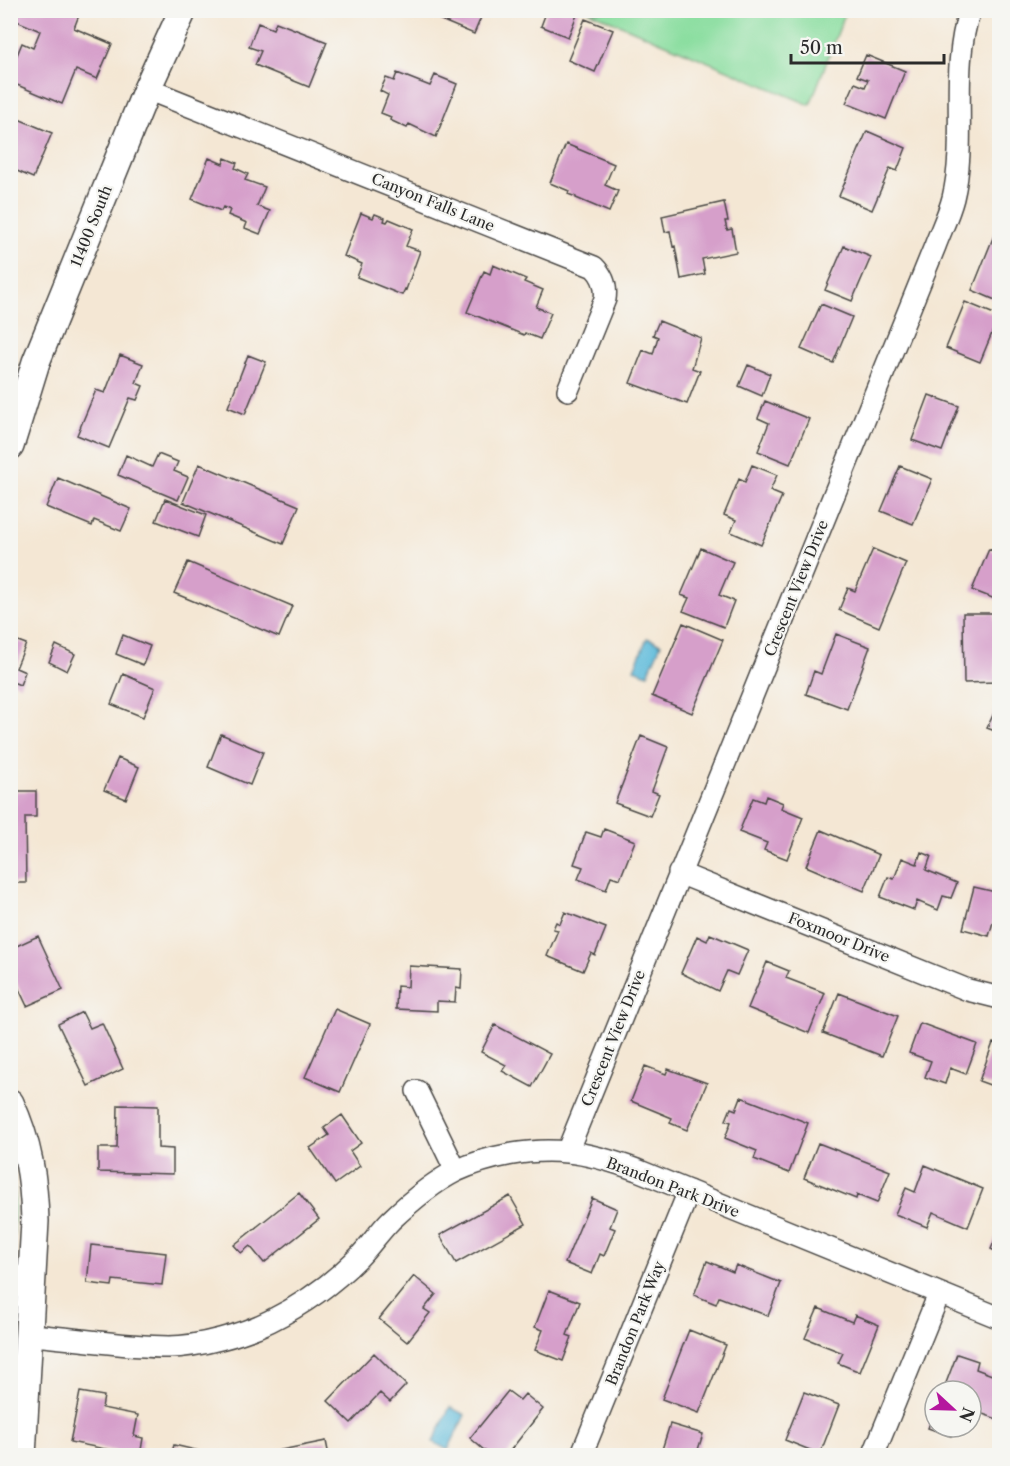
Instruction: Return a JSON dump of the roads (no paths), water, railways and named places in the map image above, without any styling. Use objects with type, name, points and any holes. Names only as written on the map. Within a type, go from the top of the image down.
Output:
[{"type":"street","name":"11400 South","points":[[10,446],[36,362],[147,89],[183,10]]},
{"type":"street","name":"Crescent View Drive","points":[[567,1152],[953,198],[957,163],[960,58],[963,31],[969,10]]},
{"type":"street","name":"Canyon Falls Lane","points":[[147,89],[594,267],[603,278],[605,299],[568,390]]},
{"type":"street","name":"Foxmoor Drive","points":[[679,873],[968,990],[999,998]]},
{"type":"street","points":[[417,1091],[456,1171]]},
{"type":"street","points":[[10,1103],[20,1124],[29,1155],[34,1187],[35,1221],[22,1455]]},
{"type":"street","name":"Brandon Park Drive","points":[[29,1335],[125,1345],[172,1347],[222,1338],[269,1321],[316,1294],[359,1258],[389,1222],[421,1193],[456,1171],[493,1159],[530,1152],[567,1152],[608,1160],[999,1318]]},
{"type":"street","name":"Brandon Park Way","points":[[581,1455],[689,1191]]},
{"type":"street","points":[[873,1455],[939,1294]]},
{"type":"water","points":[[647,638],[661,644],[648,674],[634,669]]},
{"type":"water","points":[[450,1407],[465,1415],[448,1450],[433,1442]]}]
